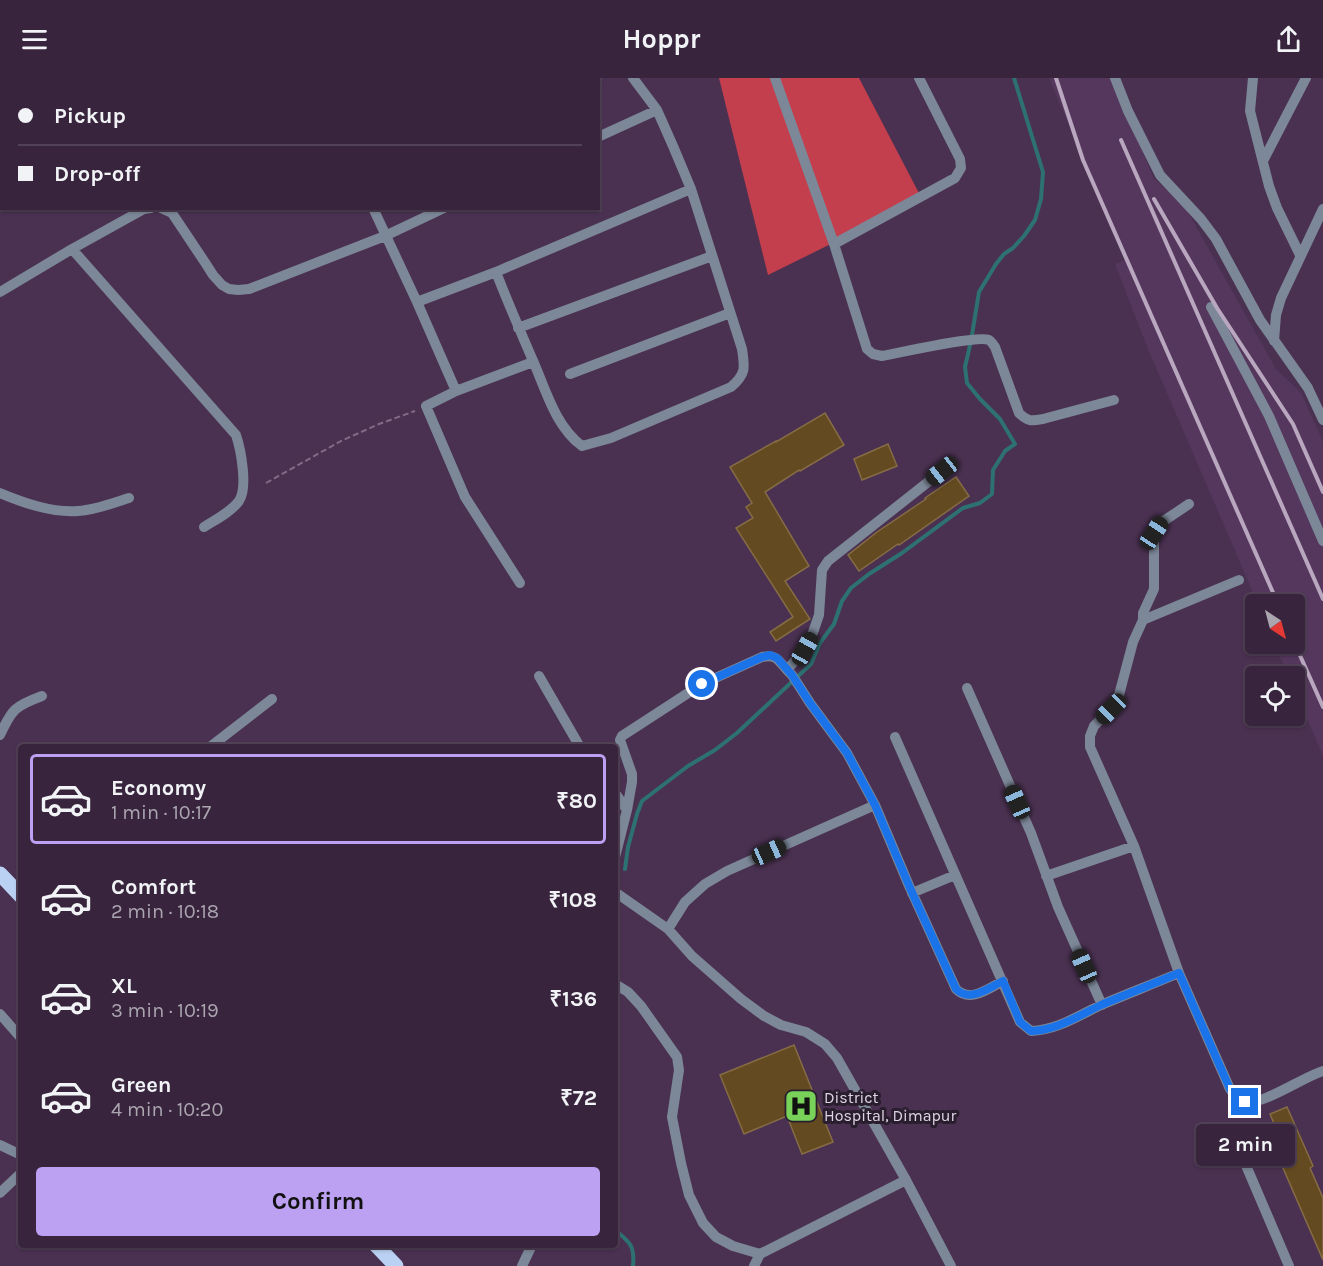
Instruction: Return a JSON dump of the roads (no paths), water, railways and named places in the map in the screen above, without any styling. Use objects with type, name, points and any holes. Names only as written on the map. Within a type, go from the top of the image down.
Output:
[{"type":"main road","points":[[0,874],[18,893]]},
{"type":"main road","points":[[379,1248],[396,1266]]},
{"type":"street","points":[[496,272],[551,403],[564,428],[582,446],[595,444],[731,387],[740,380],[745,368],[742,349],[691,189],[657,110],[633,78]]},
{"type":"street","points":[[775,78],[834,244],[867,349],[873,354],[882,356],[965,340],[980,338],[988,340],[995,347],[1019,413],[1032,421],[1114,400]]},
{"type":"street","points":[[834,244],[955,178],[961,168],[960,159],[919,78]]},
{"type":"street","points":[[1115,78],[1128,111],[1160,176],[1201,219],[1216,240],[1260,320],[1308,388],[1323,420]]},
{"type":"street","points":[[1253,78],[1250,111],[1269,186],[1300,255]]},
{"type":"street","points":[[1263,161],[1306,78]]},
{"type":"street","points":[[600,136],[657,110]]},
{"type":"street","points":[[417,302],[496,272],[691,189]]},
{"type":"street","points":[[1274,340],[1276,315],[1281,298],[1323,209]]},
{"type":"street","points":[[0,292],[142,210]]},
{"type":"street","points":[[165,210],[172,213],[213,275],[229,289],[249,289],[385,236],[440,210]]},
{"type":"street","points":[[374,210],[456,391]]},
{"type":"street","points":[[72,249],[236,435],[240,446],[242,469],[243,488],[240,499],[233,508],[204,527]]},
{"type":"street","points":[[518,328],[712,256]]},
{"type":"street","points":[[1211,307],[1269,416],[1323,541]]},
{"type":"street","points":[[570,374],[730,313]]},
{"type":"street","points":[[520,583],[465,497],[426,406],[456,391],[533,362]]},
{"type":"street","points":[[790,673],[814,630],[819,615],[822,570],[828,561],[942,471]]},
{"type":"street","points":[[0,493],[49,509],[64,511],[100,507],[129,498]]},
{"type":"street","points":[[1189,504],[1162,522],[1154,533],[1154,589],[1133,642],[1119,695],[1111,709],[1095,726],[1090,736],[1090,747],[1134,846],[1179,973],[1230,1089],[1238,1099],[1245,1102],[1259,1101],[1323,1071]]},
{"type":"street","points":[[1143,620],[1239,580]]},
{"type":"street","points":[[618,845],[627,810],[632,774],[620,740],[622,736],[702,684],[770,655],[777,658],[790,673],[847,753],[875,805],[956,989],[968,996],[1003,981]]},
{"type":"street","points":[[540,676],[578,744]]},
{"type":"street","points":[[967,688],[1031,833],[1058,908],[1102,1005]]},
{"type":"street","points":[[0,735],[13,711],[21,704],[42,696]]},
{"type":"street","points":[[214,744],[272,699]]},
{"type":"street","points":[[895,737],[1020,1022],[1031,1031],[1045,1030],[1179,973]]},
{"type":"street","points":[[618,797],[627,810]]},
{"type":"street","points":[[668,929],[685,902],[705,884],[727,871],[875,805]]},
{"type":"street","points":[[1046,876],[1134,846]]},
{"type":"street","points":[[912,893],[955,875]]},
{"type":"street","points":[[618,894],[668,929],[692,956],[764,1016],[781,1025],[806,1032],[825,1044],[837,1058],[906,1180],[951,1266]]},
{"type":"street","points":[[618,986],[628,992],[641,1006],[677,1057],[679,1070],[672,1117],[689,1195],[703,1223],[716,1238],[760,1254]]},
{"type":"street","points":[[0,1014],[18,1035]]},
{"type":"street","points":[[0,1146],[18,1154]]},
{"type":"street","points":[[1239,1149],[1289,1266]]},
{"type":"street","points":[[0,1193],[18,1176]]},
{"type":"street","points":[[754,1266],[760,1254],[906,1180]]},
{"type":"street","points":[[522,1266],[531,1248]]},
{"type":"waterway","points":[[625,869],[628,847],[642,801],[737,733],[811,664],[820,643],[834,624],[842,601],[851,588],[963,508],[980,503],[992,494],[993,470],[1005,451],[1015,444],[1000,419],[967,383],[965,367],[979,292],[996,264],[1024,236],[1035,220],[1041,199],[1043,172],[1014,78]]},
{"type":"waterway","points":[[618,1233],[632,1249],[633,1266]]},
{"type":"railway","points":[[1056,78],[1083,160],[1274,594]]},
{"type":"railway","points":[[1121,140],[1323,599]]},
{"type":"railway","points":[[1154,199],[1217,308],[1293,424],[1323,492]]},
{"type":"railway","points":[[1299,654],[1323,707]]},
{"type":"place","name":"District Hospital, Dimapur","points":[[801,1106]]}]
